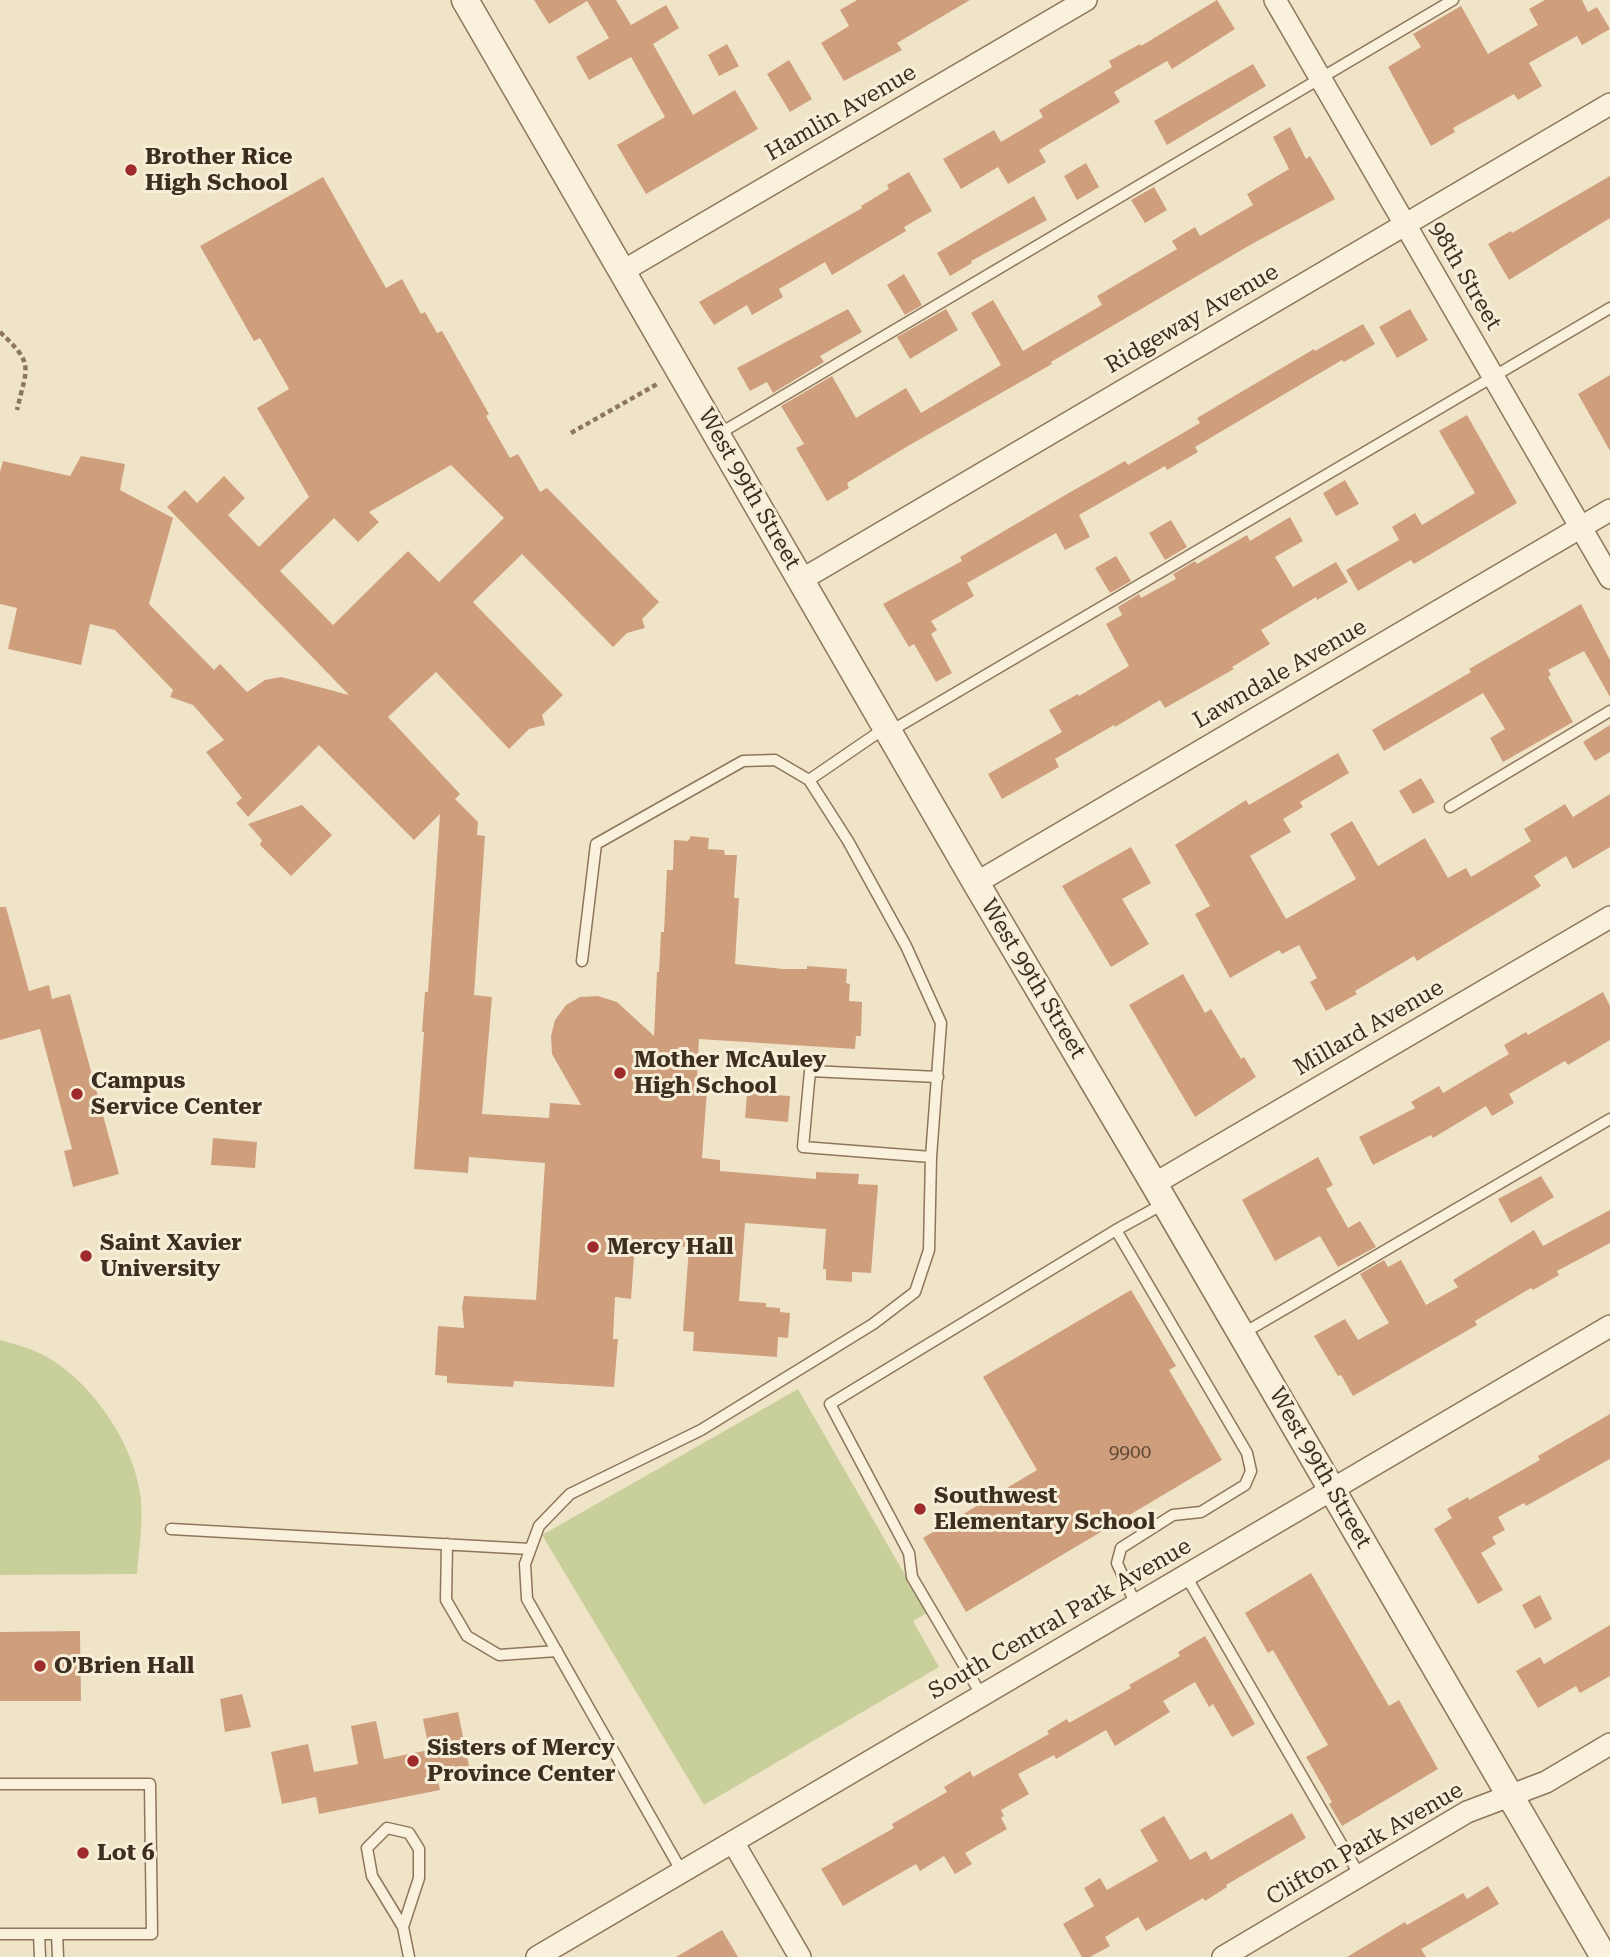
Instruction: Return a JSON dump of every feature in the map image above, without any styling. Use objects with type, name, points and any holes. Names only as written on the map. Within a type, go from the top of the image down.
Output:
[{"type":"street","name":"West 99th Street","points":[[465,0],[976,883],[1160,1193],[1604,1957]]},
{"type":"street","name":"Hamlin Avenue","points":[[623,271],[1086,0]]},
{"type":"street","name":"98th Street","points":[[1275,0],[1610,578]]},
{"type":"street","name":"Ridgeway Avenue","points":[[801,580],[1610,104]]},
{"type":"street","name":"Lawndale Avenue","points":[[976,883],[1610,510]]},
{"type":"street","name":"Millard Avenue","points":[[1160,1193],[1610,917]]},
{"type":"street","name":"South Central Park Avenue","points":[[537,1957],[1610,1326]]},
{"type":"street","name":"Clifton Park Avenue","points":[[1223,1957],[1467,1812],[1546,1782],[1610,1744]]},
{"type":"street","points":[[733,1842],[800,1957]]},
{"type":"lane","points":[[718,435],[1453,0]]},
{"type":"lane","points":[[809,780],[887,730],[1610,308]]},
{"type":"lane","points":[[1450,807],[1610,711]]},
{"type":"lane","points":[[582,961],[596,844],[743,761],[775,760],[809,780],[848,841],[900,935],[941,1023],[931,1157],[929,1250],[915,1292],[861,1331],[701,1430],[570,1494],[539,1526],[525,1564],[527,1599],[682,1872]]},
{"type":"lane","points":[[931,1157],[803,1147],[810,1071],[938,1077]]},
{"type":"lane","points":[[1242,1334],[1610,1119]]},
{"type":"lane","points":[[982,1696],[912,1577],[909,1553],[830,1405],[1116,1230],[1160,1193]]},
{"type":"lane","points":[[1116,1230],[1247,1453],[1251,1471],[1245,1485],[1200,1512],[1173,1516],[1121,1548],[1116,1563],[1136,1605]]},
{"type":"lane","points":[[171,1529],[530,1549]]},
{"type":"lane","points":[[447,1544],[446,1600],[467,1636],[499,1655],[557,1651]]},
{"type":"lane","points":[[1186,1576],[1360,1876]]},
{"type":"lane","points":[[0,1784],[150,1784],[152,1934],[0,1934]]},
{"type":"lane","points":[[403,1927],[419,1878],[419,1849],[409,1833],[387,1828],[367,1849],[372,1875],[403,1927],[409,1957]]},
{"type":"lane","points":[[39,1934],[40,1957]]},
{"type":"lane","points":[[57,1934],[58,1957]]},
{"type":"path","points":[[0,332],[20,350],[25,359],[26,372],[17,410]]},
{"type":"path","points":[[571,433],[666,379]]},
{"type":"green space","points":[[0,1340],[31,1349],[59,1365],[93,1396],[120,1435],[137,1478],[141,1499],[137,1574],[0,1575]]},
{"type":"green space","points":[[798,1389],[927,1613],[913,1621],[939,1667],[704,1805],[542,1535]]},
{"type":"building","points":[[534,0],[616,0],[631,25],[666,5],[679,28],[653,44],[693,115],[735,90],[758,129],[646,194],[617,145],[665,117],[631,57],[589,80],[576,57],[609,38],[587,1],[549,24]]},
{"type":"building","points":[[857,0],[970,0],[897,43],[902,50],[844,81],[821,43],[849,26],[840,10]]},
{"type":"building","points":[[1217,0],[1235,29],[1172,69],[1167,61],[1114,92],[1120,102],[1039,150],[1046,162],[1008,184],[998,167],[961,189],[943,159],[994,130],[1001,142],[1043,117],[1039,110],[1112,67],[1109,61],[1140,44],[1141,46]]},
{"type":"building","points":[[1545,0],[1582,0],[1588,12],[1597,7],[1610,29],[1582,45],[1577,36],[1529,63],[1542,86],[1518,100],[1514,94],[1453,128],[1455,132],[1431,146],[1388,67],[1421,47],[1413,34],[1461,6],[1488,54],[1538,25],[1529,9]]},
{"type":"building","points":[[727,44],[739,66],[719,76],[708,55]]},
{"type":"building","points":[[789,60],[812,99],[790,112],[767,74]]},
{"type":"building","points":[[1253,64],[1266,86],[1167,145],[1154,121]]},
{"type":"building","points":[[1290,127],[1306,159],[1310,156],[1335,199],[1250,245],[1051,362],[1052,364],[908,446],[847,483],[849,488],[827,501],[796,448],[804,444],[781,406],[832,376],[856,418],[906,388],[921,413],[1001,365],[971,313],[993,300],[1023,351],[1102,305],[1097,296],[1177,249],[1172,241],[1195,227],[1200,236],[1253,205],[1247,194],[1289,169],[1273,137]]},
{"type":"building","points":[[1086,163],[1099,187],[1077,200],[1064,176]]},
{"type":"building","points":[[909,172],[932,211],[904,227],[906,231],[832,275],[825,262],[779,289],[783,297],[752,315],[747,305],[714,325],[699,302],[862,208],[861,206],[889,189],[887,185]]},
{"type":"building","points":[[1610,176],[1610,218],[1509,280],[1488,244]]},
{"type":"building","points":[[323,177],[386,288],[402,279],[421,314],[425,312],[437,333],[442,331],[489,414],[486,416],[510,458],[518,454],[540,492],[547,488],[659,602],[642,619],[645,628],[627,633],[613,647],[522,554],[473,602],[563,695],[542,715],[545,725],[529,729],[509,749],[436,672],[388,717],[460,794],[455,799],[478,822],[477,835],[485,836],[474,995],[492,997],[482,1114],[549,1118],[550,1103],[581,1105],[552,1054],[551,1036],[555,1020],[566,1005],[580,997],[598,996],[617,1002],[654,1036],[667,870],[673,870],[674,840],[688,841],[691,836],[709,838],[708,849],[724,850],[725,855],[737,855],[734,898],[739,898],[735,964],[783,969],[807,969],[807,966],[847,969],[849,1001],[862,1002],[861,1036],[856,1036],[855,1049],[699,1039],[697,1077],[708,1077],[702,1158],[720,1160],[720,1171],[816,1179],[816,1172],[859,1174],[858,1184],[878,1185],[871,1273],[852,1272],[852,1282],[826,1280],[826,1269],[823,1269],[826,1229],[745,1223],[739,1301],[766,1303],[766,1307],[780,1308],[780,1312],[790,1313],[788,1338],[778,1337],[777,1357],[693,1351],[694,1332],[683,1331],[689,1247],[635,1243],[631,1299],[615,1297],[613,1339],[618,1339],[614,1387],[514,1381],[513,1387],[447,1383],[447,1376],[435,1375],[438,1326],[464,1328],[464,1296],[536,1300],[545,1163],[469,1157],[468,1173],[414,1169],[440,814],[414,840],[319,745],[248,817],[236,803],[242,798],[206,752],[224,740],[193,705],[170,697],[173,690],[115,630],[90,624],[81,665],[8,649],[17,608],[0,604],[0,472],[3,461],[70,476],[81,456],[125,464],[120,490],[173,518],[149,604],[214,670],[220,664],[247,692],[265,680],[281,677],[349,695],[167,507],[185,490],[197,503],[224,476],[245,498],[228,515],[259,547],[309,497],[257,408],[289,389],[260,338],[254,341],[200,246]],"holes":[[[451,465],[504,518],[439,582],[408,551],[333,625],[280,571],[334,518],[358,542],[379,522],[369,512]]]},
{"type":"building","points":[[1154,187],[1167,210],[1145,223],[1131,200]]},
{"type":"building","points":[[1034,196],[1047,220],[971,261],[972,263],[950,276],[937,253]]},
{"type":"building","points":[[904,274],[922,305],[905,315],[887,285]]},
{"type":"building","points":[[848,309],[862,332],[820,356],[824,362],[773,393],[767,382],[750,391],[737,368]]},
{"type":"building","points":[[946,309],[958,330],[910,359],[897,337]]},
{"type":"building","points":[[1410,309],[1428,340],[1397,358],[1379,327]]},
{"type":"building","points":[[1363,324],[1375,344],[1344,362],[1342,360],[1195,447],[1198,452],[1167,470],[1165,466],[1079,515],[1090,537],[1065,550],[1056,533],[967,583],[974,596],[931,621],[937,630],[931,634],[952,673],[936,682],[914,644],[909,647],[883,604],[962,561],[960,557],[1067,494],[1125,461],[1128,465],[1200,423],[1197,418],[1314,349],[1315,351]]},
{"type":"building","points":[[1610,375],[1610,451],[1578,394]]},
{"type":"building","points":[[1467,415],[1517,503],[1414,564],[1411,560],[1358,591],[1346,570],[1399,540],[1392,527],[1415,513],[1422,525],[1475,493],[1439,431]]},
{"type":"building","points":[[1345,480],[1359,504],[1336,516],[1323,493]]},
{"type":"building","points":[[1290,517],[1303,541],[1275,557],[1293,587],[1336,562],[1348,582],[1317,600],[1316,597],[1261,630],[1270,644],[1232,667],[1234,669],[1165,708],[1160,700],[1115,727],[1114,725],[1055,759],[1059,767],[1002,799],[988,774],[1062,732],[1049,710],[1078,694],[1079,696],[1129,666],[1106,624],[1122,615],[1118,607],[1139,594],[1141,598],[1176,579],[1173,574],[1195,561],[1197,564],[1247,535],[1250,541]]},
{"type":"building","points":[[1171,520],[1187,547],[1165,560],[1149,533]]},
{"type":"building","points":[[1116,556],[1131,581],[1110,593],[1095,568]]},
{"type":"building","points":[[1581,604],[1610,660],[1610,697],[1584,651],[1548,670],[1551,675],[1548,677],[1573,722],[1503,762],[1490,738],[1505,729],[1483,693],[1384,751],[1372,730],[1471,672],[1469,669]]},
{"type":"building","points":[[1610,725],[1610,752],[1595,761],[1583,742]]},
{"type":"building","points":[[1338,753],[1349,773],[1300,802],[1303,807],[1283,819],[1291,832],[1250,856],[1286,919],[1356,879],[1330,834],[1352,821],[1378,866],[1425,838],[1448,878],[1466,868],[1471,877],[1531,841],[1524,829],[1565,804],[1573,817],[1610,794],[1610,847],[1573,869],[1566,856],[1534,876],[1541,886],[1417,961],[1414,956],[1326,1011],[1310,982],[1317,978],[1299,945],[1282,954],[1279,950],[1230,978],[1195,914],[1210,906],[1175,845],[1246,800],[1249,805]]},
{"type":"building","points":[[1421,778],[1435,802],[1413,814],[1399,791]]},
{"type":"building","points":[[302,805],[332,835],[291,876],[260,845],[262,840],[248,824]]},
{"type":"building","points":[[1131,847],[1151,883],[1122,899],[1149,944],[1111,967],[1062,886]]},
{"type":"building","name":"Campus Service Center","points":[[0,907],[6,907],[29,991],[49,985],[52,999],[70,994],[119,1174],[73,1187],[64,1151],[72,1149],[40,1029],[0,1040]]},
{"type":"building","points":[[1183,974],[1205,1013],[1211,1009],[1241,1059],[1244,1057],[1256,1077],[1195,1117],[1129,1005]]},
{"type":"building","points":[[1603,992],[1610,1006],[1610,1040],[1568,1065],[1565,1061],[1509,1094],[1514,1103],[1492,1116],[1486,1106],[1433,1138],[1431,1135],[1373,1165],[1359,1137],[1415,1108],[1411,1102],[1439,1086],[1443,1093],[1509,1054],[1504,1045],[1526,1032],[1528,1035]]},
{"type":"building","points":[[747,1093],[790,1096],[788,1122],[745,1118]]},
{"type":"building","points":[[213,1138],[257,1142],[255,1168],[211,1165]]},
{"type":"building","points":[[1318,1157],[1333,1185],[1326,1189],[1348,1228],[1360,1221],[1376,1247],[1338,1267],[1320,1236],[1275,1261],[1242,1200]]},
{"type":"building","points":[[1541,1176],[1554,1197],[1511,1223],[1498,1199]]},
{"type":"building","points":[[1610,1210],[1610,1243],[1557,1271],[1559,1275],[1533,1290],[1531,1288],[1475,1321],[1477,1325],[1353,1396],[1314,1336],[1345,1319],[1358,1340],[1389,1323],[1360,1274],[1384,1260],[1388,1267],[1401,1260],[1426,1305],[1458,1287],[1453,1280],[1534,1230],[1543,1246]]},
{"type":"building","points":[[1131,1290],[1176,1366],[1169,1370],[1222,1460],[966,1612],[923,1538],[1037,1470],[983,1377]]},
{"type":"building","points":[[1610,1414],[1610,1459],[1526,1506],[1524,1503],[1498,1517],[1505,1530],[1492,1537],[1496,1544],[1481,1553],[1503,1590],[1478,1604],[1434,1529],[1452,1518],[1447,1509],[1468,1497],[1469,1500],[1540,1460],[1538,1456]]},
{"type":"building","points":[[1311,1573],[1389,1706],[1399,1700],[1438,1769],[1342,1826],[1329,1804],[1332,1802],[1306,1757],[1328,1745],[1273,1650],[1268,1653],[1245,1613]]},
{"type":"building","points":[[1540,1595],[1552,1619],[1535,1629],[1522,1605]]},
{"type":"building","points":[[1610,1625],[1610,1676],[1580,1693],[1576,1686],[1538,1708],[1516,1671],[1540,1657],[1544,1664]]},
{"type":"building","name":"O'Brien Hall","points":[[80,1631],[81,1701],[0,1701],[0,1632]]},
{"type":"building","points":[[1205,1636],[1255,1724],[1232,1737],[1213,1704],[1209,1707],[1195,1682],[1163,1701],[1170,1712],[1115,1746],[1106,1730],[1056,1759],[1054,1755],[1018,1774],[1029,1794],[1001,1810],[1004,1816],[1001,1818],[1007,1829],[965,1853],[972,1864],[955,1874],[944,1856],[920,1871],[916,1864],[843,1906],[821,1869],[894,1828],[892,1824],[947,1792],[944,1787],[970,1771],[973,1777],[1049,1734],[1047,1731],[1067,1719],[1069,1723],[1131,1688],[1129,1685],[1180,1656],[1178,1652]]},
{"type":"building","points":[[242,1694],[251,1727],[225,1732],[220,1699]]},
{"type":"building","name":"Sisters of Mercy Province Center","points":[[458,1712],[469,1766],[436,1772],[440,1790],[319,1814],[316,1797],[282,1804],[271,1752],[308,1744],[314,1772],[358,1764],[351,1726],[376,1721],[384,1759],[429,1750],[423,1719]]},
{"type":"building","points":[[1292,1813],[1306,1838],[1226,1885],[1227,1887],[1205,1901],[1203,1898],[1146,1931],[1138,1917],[1105,1937],[1110,1946],[1090,1957],[1082,1957],[1063,1924],[1094,1906],[1084,1888],[1100,1878],[1107,1890],[1158,1861],[1140,1830],[1164,1816],[1190,1860],[1206,1851],[1211,1860]]},
{"type":"building","points":[[1488,1886],[1499,1904],[1421,1949],[1426,1957],[1347,1957],[1405,1922],[1407,1925],[1463,1893],[1467,1899]]},
{"type":"building","points":[[722,1930],[738,1957],[676,1957]]},
{"type":"place","name":"Brother Rice High School","points":[[131,170]]},
{"type":"place","name":"Mother McAuley High School","points":[[620,1073]]},
{"type":"place","name":"Campus Service Center","points":[[77,1094]]},
{"type":"place","name":"Mercy Hall","points":[[593,1247]]},
{"type":"place","name":"Saint Xavier University","points":[[86,1256]]},
{"type":"place","name":"Southwest Elementary School","points":[[920,1509]]},
{"type":"place","name":"O'Brien Hall","points":[[40,1666]]},
{"type":"place","name":"Sisters of Mercy Province Center","points":[[413,1761]]},
{"type":"place","name":"Lot 6","points":[[83,1853]]}]
